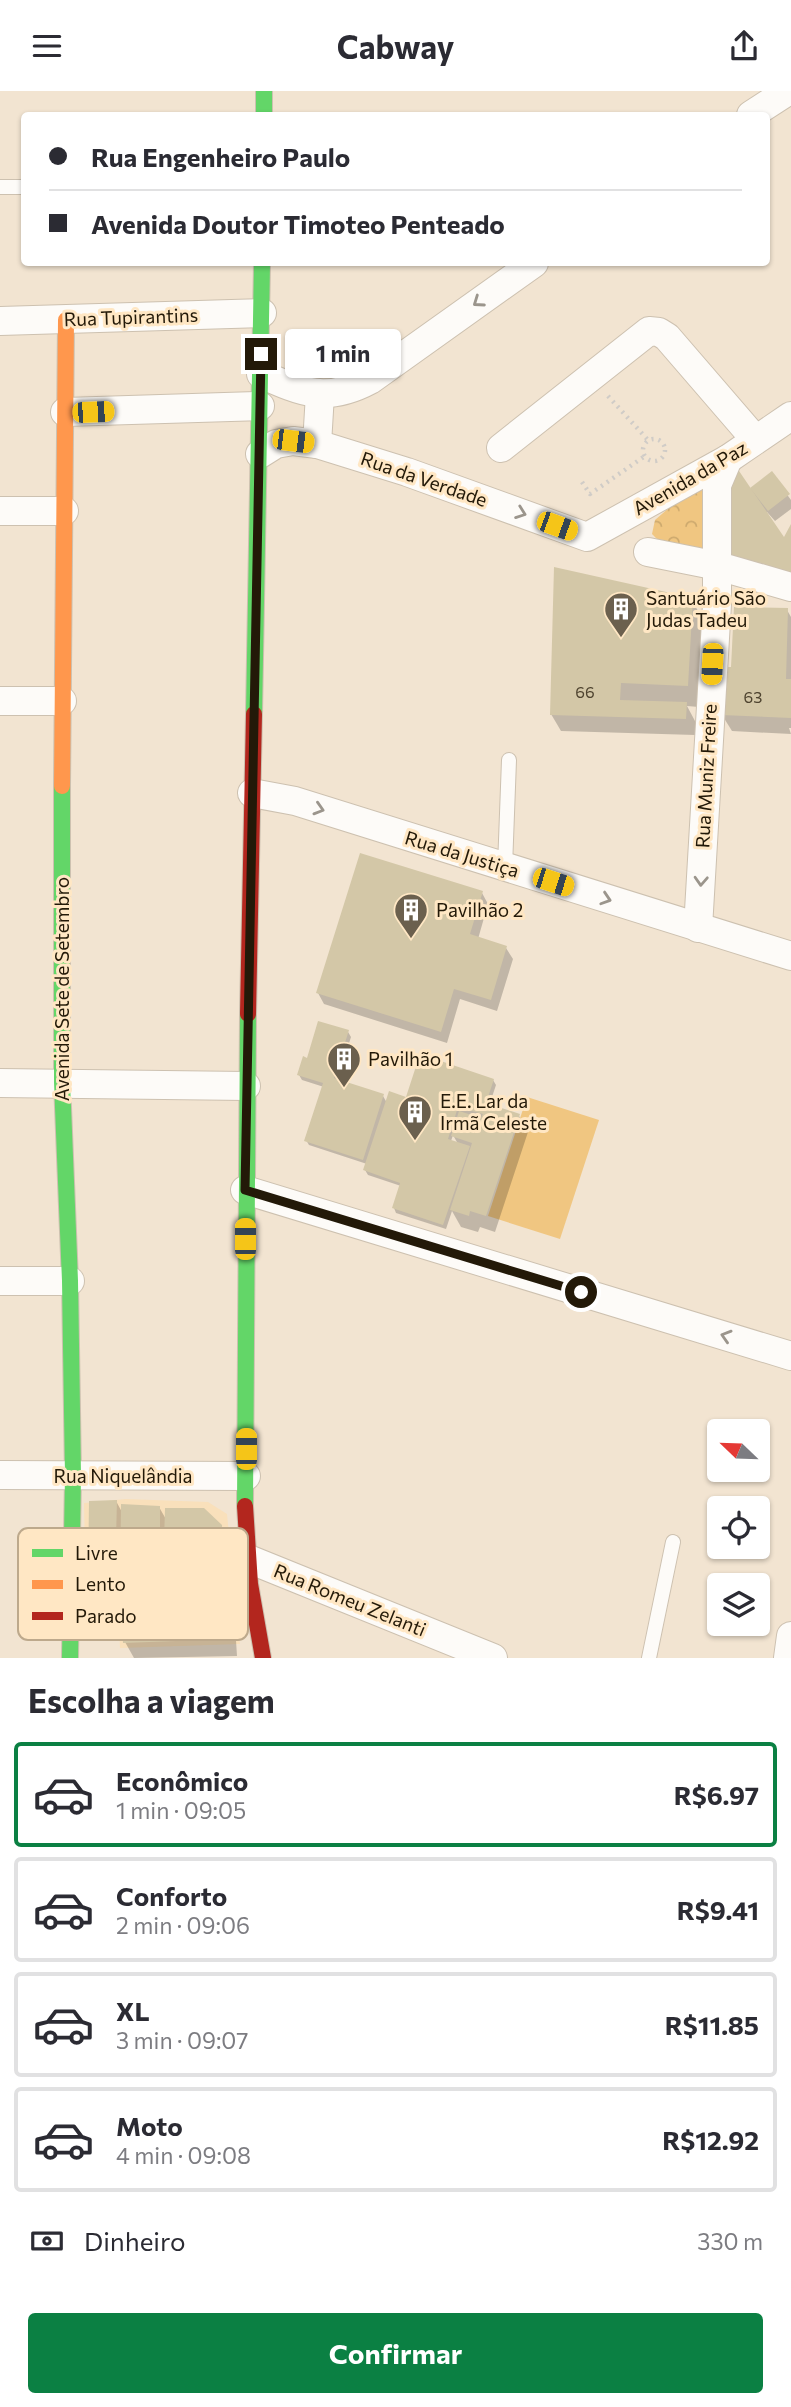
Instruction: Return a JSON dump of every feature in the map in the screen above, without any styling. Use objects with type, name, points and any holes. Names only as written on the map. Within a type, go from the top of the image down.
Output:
[{"type":"main road","points":[[264,91],[264,112]]},
{"type":"main road","points":[[246,1528],[246,1086],[262,266]]},
{"type":"main road","name":"Avenida Sete de Setembro","points":[[66,320],[62,1082],[70,1281],[72,1528]]},
{"type":"main road","points":[[248,1574],[254,1622],[263,1658]]},
{"type":"main road","name":"Avenida Sete de Setembro","points":[[70,1640],[70,1658]]},
{"type":"street","points":[[756,112],[788,91]]},
{"type":"street","points":[[261,375],[294,389],[320,394],[344,392],[370,380],[530,266]]},
{"type":"street","name":"Rua Tupirantins","points":[[0,321],[261,313]]},
{"type":"street","points":[[501,448],[649,331],[659,332],[667,337],[755,439]]},
{"type":"street","points":[[317,444],[320,394]]},
{"type":"street","points":[[65,412],[260,406]]},
{"type":"street","name":"Avenida da Paz","points":[[587,537],[728,459],[791,416]]},
{"type":"street","name":"Rua da Verdade","points":[[260,454],[276,444],[293,441],[317,444],[407,472],[587,537]]},
{"type":"street","name":"Rua Muniz Freire","points":[[698,928],[718,566],[717,485],[728,459]]},
{"type":"street","points":[[0,511],[64,511]]},
{"type":"street","points":[[648,552],[718,566],[791,587]]},
{"type":"street","points":[[0,701],[62,701]]},
{"type":"street","name":"Rua da Justiça","points":[[252,793],[295,801],[791,956]]},
{"type":"street","points":[[0,1083],[246,1086]]},
{"type":"street","points":[[245,1190],[791,1356]]},
{"type":"street","points":[[0,1281],[70,1281]]},
{"type":"street","name":"Rua Niquelândia","points":[[0,1475],[246,1476]]},
{"type":"street","name":"Rua Romeu Zelanti","points":[[248,1559],[493,1658]]},
{"type":"street","points":[[788,1658],[791,1636]]},
{"type":"lane","points":[[0,187],[21,187]]},
{"type":"lane","points":[[505,867],[509,759]]},
{"type":"lane","points":[[649,1658],[673,1542]]},
{"type":"path","points":[[590,377],[648,440],[659,440],[664,445],[664,453],[660,459],[654,461],[645,456],[643,449],[648,440]]},
{"type":"path","points":[[582,482],[590,494],[645,456]]},
{"type":"shaded area","points":[[126,1499],[208,1502],[227,1514],[228,1528],[85,1528],[84,1503]]},
{"type":"shaded area","points":[[120,1640],[240,1640],[240,1644],[120,1648]]},
{"type":"green space","points":[[700,481],[706,488],[702,548],[681,549],[663,544],[652,534],[655,520]]},
{"type":"green space","points":[[527,1097],[599,1120],[560,1239],[488,1216]]},
{"type":"building","points":[[737,468],[784,537],[791,524],[791,579],[728,554],[722,510]]},
{"type":"building","points":[[772,471],[790,494],[768,511],[750,488]]},
{"type":"building","name":"Santuário São Judas Tadeu","points":[[554,567],[693,598],[688,686],[621,683],[620,700],[687,702],[686,719],[550,715]]},
{"type":"building","points":[[734,607],[788,608],[786,679],[791,679],[791,718],[721,715],[723,667],[731,667]]},
{"type":"building","name":"Pavilhão 2","points":[[360,853],[483,891],[470,934],[507,946],[491,1000],[454,989],[441,1032],[316,993]]},
{"type":"building","name":"Pavilhão 1","points":[[318,1021],[349,1030],[334,1078],[384,1094],[363,1160],[304,1141],[323,1083],[297,1075],[303,1056],[307,1058]]},
{"type":"building","name":"E.E. Lar da Irmã Celeste","points":[[420,1054],[494,1079],[486,1103],[520,1114],[486,1216],[470,1211],[469,1216],[450,1210],[472,1143],[451,1136],[459,1111],[481,1118],[483,1114],[458,1107],[448,1139],[470,1146],[443,1225],[392,1208],[400,1183],[363,1170],[389,1091],[406,1097]]},
{"type":"building","points":[[117,1500],[116,1528],[89,1528],[89,1501]]},
{"type":"building","points":[[121,1504],[160,1506],[160,1528],[121,1528]]},
{"type":"building","points":[[165,1508],[204,1508],[222,1528],[164,1528]]},
{"type":"building","points":[[123,1640],[202,1640],[123,1643]]},
{"type":"traffic: fast","points":[[264,91],[264,112]]},
{"type":"traffic: fast","points":[[254,714],[262,266]]},
{"type":"traffic: fast","points":[[62,786],[62,1082],[70,1281],[72,1528]]},
{"type":"traffic: fast","points":[[245,1506],[248,1014]]},
{"type":"traffic: fast","points":[[70,1640],[70,1658]]},
{"type":"traffic: slow","points":[[62,786],[66,320]]},
{"type":"traffic: jam","points":[[248,1014],[254,714]]},
{"type":"traffic: jam","points":[[245,1506],[246,1528]]},
{"type":"traffic: jam","points":[[248,1553],[250,1584],[263,1658]]},
{"type":"place","name":"Santuário São Judas Tadeu","points":[[621,639]]},
{"type":"place","name":"Pavilhão 2","points":[[411,940]]},
{"type":"place","name":"Pavilhão 1","points":[[344,1089]]},
{"type":"place","name":"E.E. Lar da Irmã Celeste","points":[[415,1142]]},
{"type":"route","points":[[261,354],[245,1190],[581,1292]]}]
